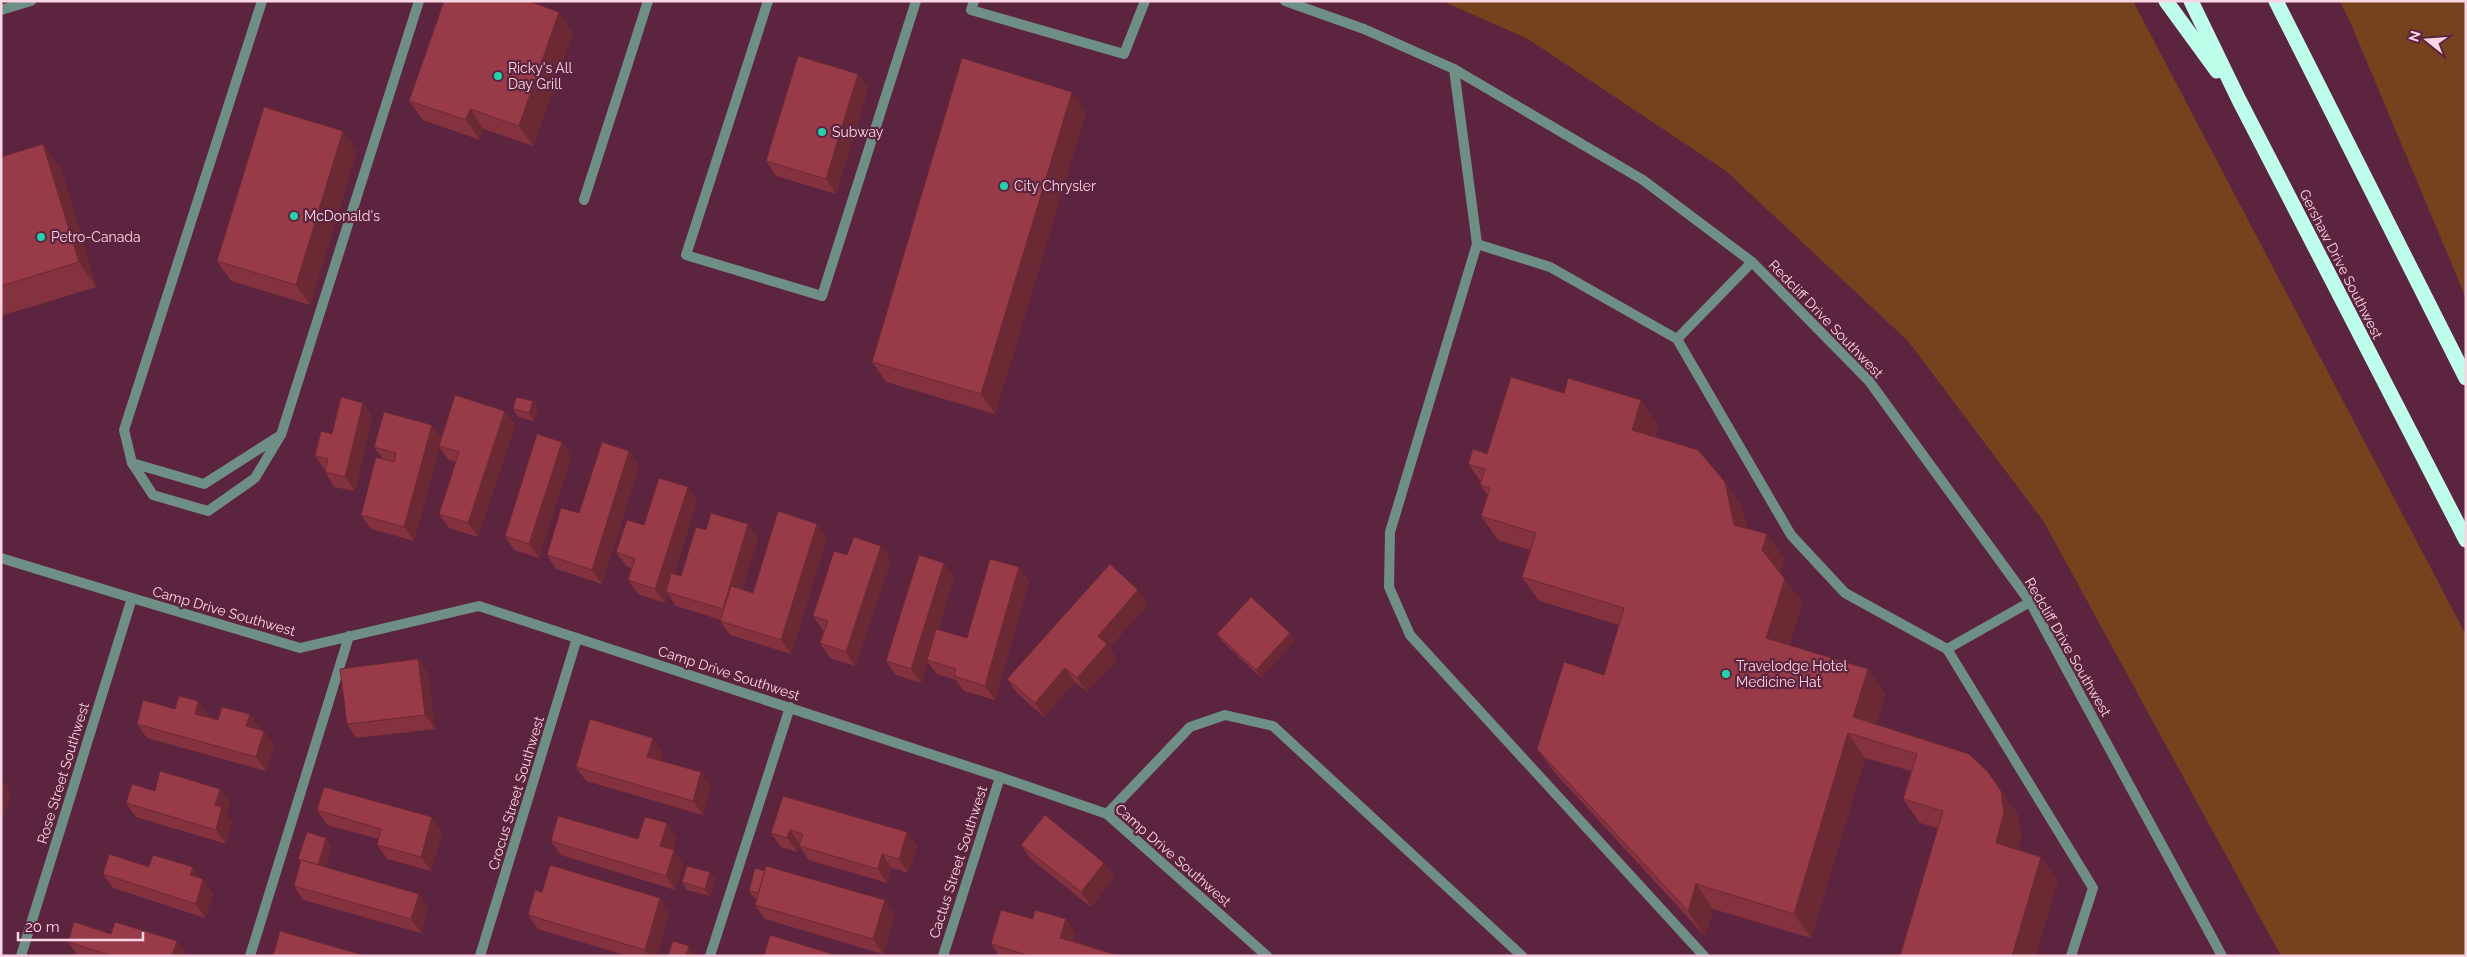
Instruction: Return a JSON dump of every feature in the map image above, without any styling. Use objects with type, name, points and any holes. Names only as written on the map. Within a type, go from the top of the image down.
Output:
[{"type":"highway","points":[[2166,1],[2238,100]]},
{"type":"highway","name":"Gershaw Drive Southwest","points":[[2191,1],[2238,100],[2466,540]]},
{"type":"highway","points":[[2276,1],[2466,378]]},
{"type":"street","points":[[1,10],[31,1]]},
{"type":"street","points":[[262,1],[124,430],[132,463],[153,495],[208,511],[255,478],[281,435],[419,1]]},
{"type":"street","points":[[584,200],[648,1]]},
{"type":"street","points":[[768,1],[686,255],[822,296],[916,1]]},
{"type":"street","points":[[974,1],[970,10],[1124,54],[1145,1]]},
{"type":"street","name":"Redcliff Drive Southwest","points":[[1285,1],[1364,29],[1454,69],[1643,180],[1752,262],[1869,380],[2030,602],[2222,956]]},
{"type":"street","points":[[1454,69],[1477,244],[1390,532],[1389,587],[1410,635],[1704,956]]},
{"type":"street","points":[[1477,244],[1550,267],[1676,339],[1791,535],[1846,594],[1946,649],[2092,888],[2071,956]]},
{"type":"street","points":[[1676,339],[1752,262]]},
{"type":"street","points":[[132,463],[204,484],[281,435]]},
{"type":"street","name":"Camp Drive Southwest","points":[[1,558],[300,648],[479,606],[790,707],[1107,814],[1267,956]]},
{"type":"street","name":"Rose Street Southwest","points":[[21,956],[132,598]]},
{"type":"street","points":[[1946,649],[2030,602]]},
{"type":"street","points":[[250,956],[349,636]]},
{"type":"street","name":"Crocus Street Southwest","points":[[480,956],[577,638]]},
{"type":"street","points":[[710,956],[790,707]]},
{"type":"street","points":[[1107,814],[1190,727],[1225,715],[1273,726],[1522,956]]},
{"type":"street","name":"Cactus Street Southwest","points":[[943,956],[1000,777]]},
{"type":"shaded area","points":[[1442,1],[2133,1],[2466,635],[2466,956],[2281,956],[2044,522],[1908,341],[1726,171],[1528,39]]},
{"type":"shaded area","points":[[2340,1],[2466,1],[2466,298],[2351,24]]},
{"type":"building","name":"Ricky's All Day Grill","points":[[444,1],[528,1],[559,12],[519,126],[470,109],[466,120],[409,101]]},
{"type":"building","name":"Subway","points":[[798,56],[858,74],[826,179],[766,161]]},
{"type":"building","name":"City Chrysler","points":[[962,58],[1072,92],[981,394],[872,362]]},
{"type":"building","name":"McDonald's","points":[[264,107],[343,131],[296,285],[217,261]]},
{"type":"building","name":"Petro-Canada","points":[[43,144],[79,262],[1,286],[1,157]]},
{"type":"building","name":"Travelodge Hotel Medicine Hat","points":[[1511,377],[1564,393],[1568,378],[1641,400],[1632,430],[1698,450],[1725,482],[1734,525],[1767,534],[1762,550],[1785,579],[1766,638],[1868,669],[1853,717],[1969,754],[1988,772],[2001,791],[2004,812],[1996,843],[2041,857],[2012,956],[1900,956],[1943,811],[1903,799],[1917,754],[1848,733],[1794,914],[1696,884],[1688,911],[1537,749],[1564,662],[1604,675],[1624,608],[1522,577],[1536,533],[1481,516],[1490,488],[1480,485],[1485,469],[1468,464],[1473,449],[1487,454]]},
{"type":"building","points":[[455,395],[505,411],[468,523],[439,514],[459,452],[439,446]]},
{"type":"building","points":[[341,397],[363,403],[345,477],[325,472],[328,459],[315,456],[321,431],[332,434]]},
{"type":"building","points":[[516,397],[533,401],[529,413],[513,409]]},
{"type":"building","points":[[384,412],[432,425],[404,527],[361,515],[376,457],[394,462],[396,453],[374,447]]},
{"type":"building","points":[[537,434],[562,442],[529,544],[505,536]]},
{"type":"building","points":[[602,442],[629,451],[592,570],[547,555],[561,508],[579,513]]},
{"type":"building","points":[[659,478],[688,487],[655,589],[628,580],[635,559],[616,552],[627,520],[644,525]]},
{"type":"building","points":[[778,511],[817,524],[781,640],[720,621],[731,586],[753,593]]},
{"type":"building","points":[[711,513],[748,524],[723,609],[666,592],[671,573],[681,576],[696,527],[706,530]]},
{"type":"building","points":[[854,537],[881,546],[846,652],[820,643],[828,621],[813,616],[834,551],[847,555]]},
{"type":"building","points":[[919,555],[944,563],[911,669],[886,661]]},
{"type":"building","points":[[990,559],[1019,567],[985,686],[954,676],[956,669],[927,660],[936,629],[967,638]]},
{"type":"building","points":[[1110,564],[1138,590],[1098,636],[1107,644],[1077,678],[1065,668],[1035,703],[1007,679]]},
{"type":"building","points":[[1251,597],[1290,633],[1256,670],[1217,634]]},
{"type":"building","points":[[418,659],[425,715],[347,724],[340,669]]},
{"type":"building","points":[[179,696],[198,701],[195,714],[218,720],[222,707],[250,714],[246,726],[264,731],[256,757],[137,724],[143,700],[175,709]]},
{"type":"building","points":[[590,719],[653,738],[647,757],[701,772],[693,801],[576,767]]},
{"type":"building","points":[[160,771],[220,789],[215,805],[222,807],[216,830],[126,803],[132,784],[155,791]]},
{"type":"building","points":[[324,787],[432,817],[421,857],[377,845],[381,829],[317,810]]},
{"type":"building","points":[[783,796],[907,832],[899,859],[882,854],[878,869],[799,846],[803,834],[790,830],[787,838],[771,833]]},
{"type":"building","points":[[1045,815],[1104,863],[1081,892],[1021,845]]},
{"type":"building","points":[[558,816],[638,839],[645,817],[667,823],[660,846],[674,850],[666,876],[551,841]]},
{"type":"building","points":[[307,832],[326,838],[318,865],[298,859]]},
{"type":"building","points":[[109,854],[149,867],[153,855],[193,867],[190,875],[203,879],[196,904],[103,874]]},
{"type":"building","points":[[301,860],[419,894],[411,919],[294,886]]},
{"type":"building","points":[[550,865],[660,898],[645,950],[528,915],[535,890],[542,892]]},
{"type":"building","points":[[687,866],[710,872],[705,889],[682,882]]},
{"type":"building","points":[[766,866],[885,900],[873,939],[755,905]]},
{"type":"building","points":[[755,868],[765,871],[758,893],[749,891]]},
{"type":"building","points":[[1001,910],[1033,919],[1035,910],[1066,919],[1060,938],[1120,956],[1030,956],[991,944]]},
{"type":"building","points":[[74,922],[111,934],[115,922],[177,941],[172,956],[113,956],[68,942]]},
{"type":"building","points":[[280,931],[366,956],[273,956]]},
{"type":"building","points":[[770,935],[839,956],[764,956]]},
{"type":"building","points":[[673,941],[689,946],[686,956],[668,956]]},
{"type":"place","name":"Ricky's All Day Grill","points":[[498,76]]},
{"type":"place","name":"Subway","points":[[822,132]]},
{"type":"place","name":"City Chrysler","points":[[1004,186]]},
{"type":"place","name":"McDonald's","points":[[294,216]]},
{"type":"place","name":"Petro-Canada","points":[[41,237]]},
{"type":"place","name":"Travelodge Hotel Medicine Hat","points":[[1726,674]]}]
